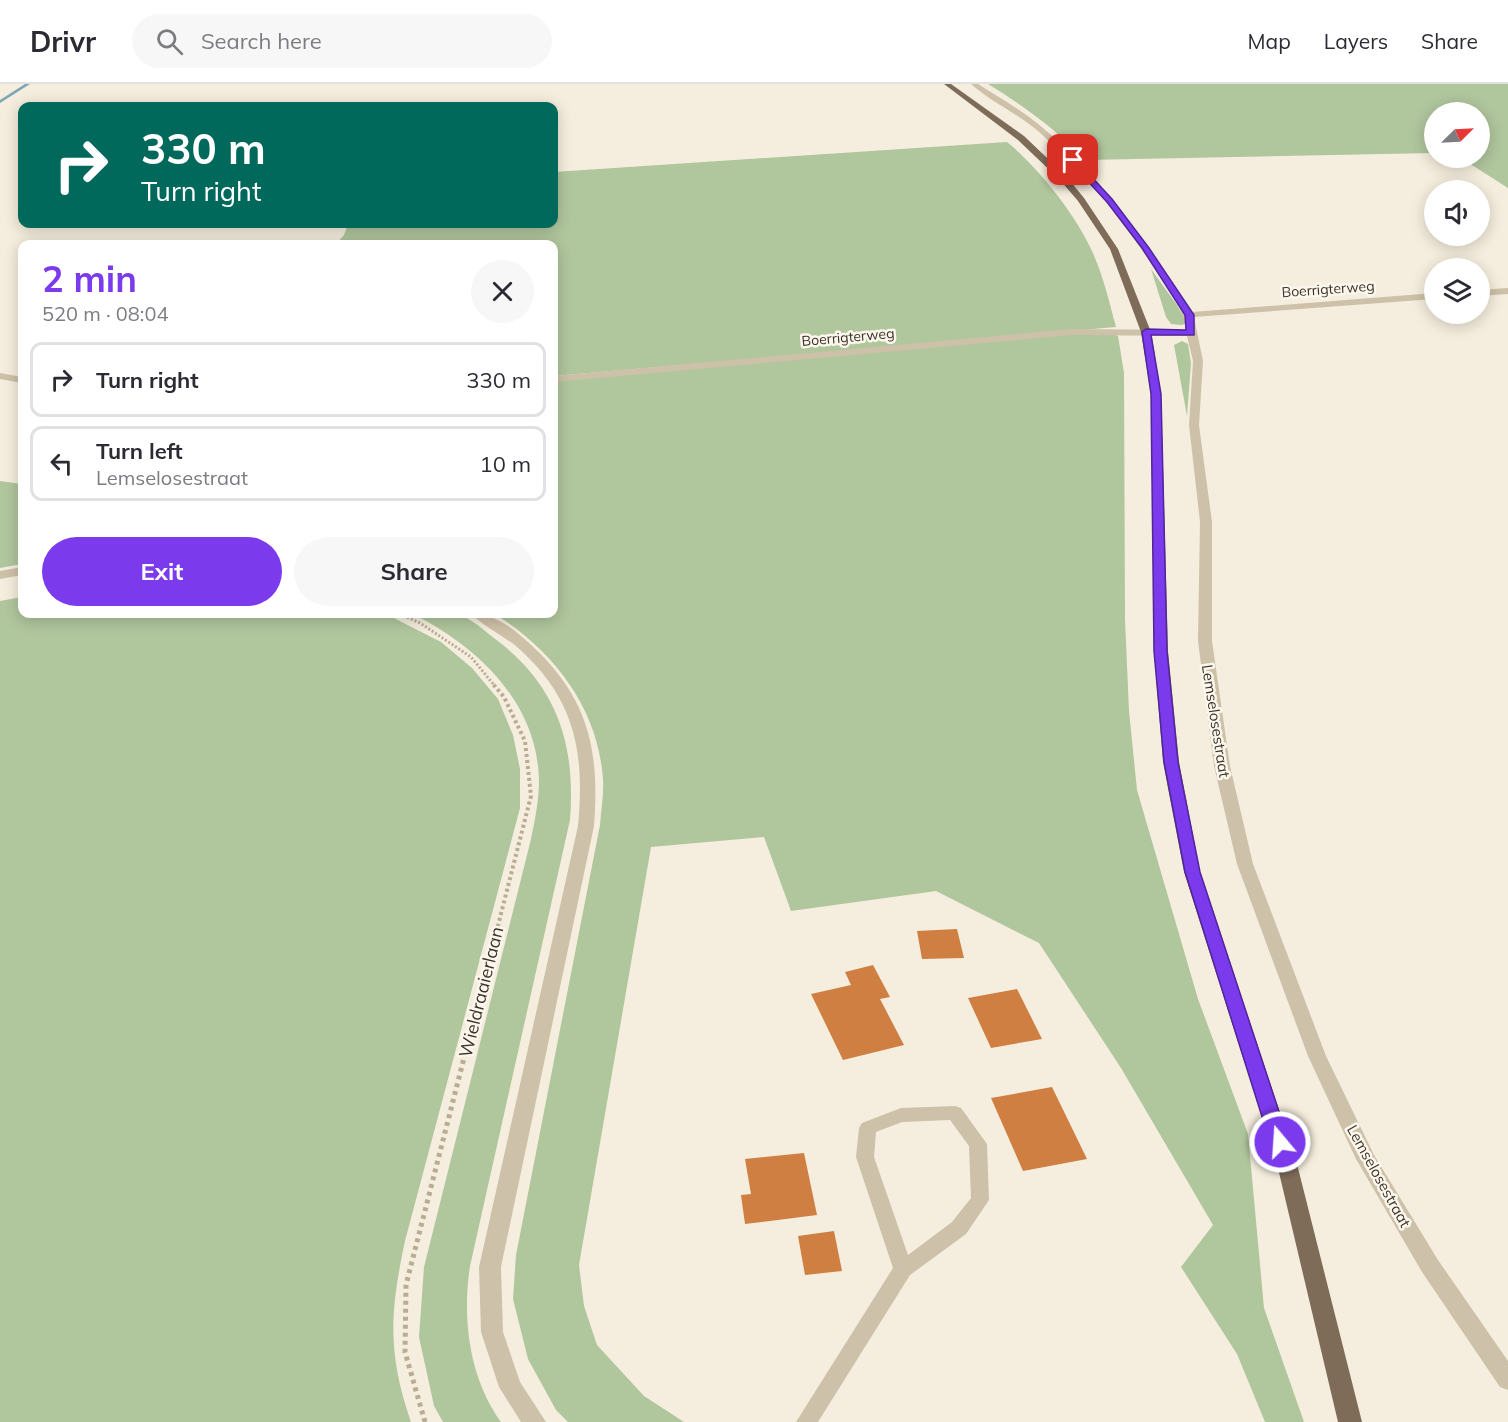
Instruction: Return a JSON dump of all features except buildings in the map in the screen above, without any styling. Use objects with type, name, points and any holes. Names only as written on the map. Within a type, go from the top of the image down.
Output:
[{"type":"main road","points":[[947,84],[1021,138],[1063,178],[1081,200],[1114,249],[1146,332],[1156,394],[1161,651],[1171,762],[1192,872],[1287,1164],[1350,1422]]},
{"type":"street","name":"Lemselosestraat","points":[[974,84],[1039,128],[1073,160],[1110,201],[1145,248],[1189,315],[1198,361],[1194,425],[1206,522],[1205,641],[1222,766],[1245,864],[1317,1056],[1366,1159],[1430,1266],[1508,1380]]},
{"type":"street","points":[[1490,292],[1508,291]]},
{"type":"street","name":"Boerrigterweg","points":[[1189,315],[1424,297]]},
{"type":"street","name":"Boerrigterweg","points":[[558,379],[1072,332],[1191,333]]},
{"type":"street","points":[[0,376],[18,379]]},
{"type":"street","points":[[0,575],[18,572]]},
{"type":"street","points":[[484,618],[519,642],[557,683],[571,705],[584,752],[589,782],[586,826],[490,1267],[492,1332],[510,1387],[534,1422]]},
{"type":"lane","points":[[806,1422],[903,1269],[959,1228],[980,1200],[978,1144],[955,1113],[901,1115],[868,1128],[865,1157],[903,1269]]},
{"type":"path","name":"Wieldraaierlaan","points":[[409,618],[471,657],[504,697],[525,741],[531,796],[406,1285],[405,1352],[425,1422]]},
{"type":"green space","points":[[988,84],[1508,84],[1508,188],[1477,168],[1490,168],[1490,102],[1424,102],[1424,153],[1086,160],[1039,119]]},
{"type":"green space","points":[[1007,142],[1043,178],[1066,207],[1085,237],[1106,288],[1116,327],[558,376],[558,240],[340,240],[347,228],[558,228],[558,172]]},
{"type":"green space","points":[[1151,269],[1187,323],[1171,324],[1166,317]]},
{"type":"green space","points":[[1070,334],[1118,336],[1124,373],[1125,619],[1129,711],[1137,790],[1198,999],[1248,1134],[1264,1308],[1304,1422],[1265,1422],[1237,1354],[1181,1267],[1213,1225],[1121,1068],[1039,943],[936,891],[791,911],[764,837],[651,847],[579,1265],[584,1306],[597,1345],[644,1396],[684,1422],[568,1422],[556,1410],[528,1359],[513,1299],[516,1255],[600,825],[603,779],[592,728],[569,684],[536,645],[501,618],[558,618],[558,381]]},
{"type":"green space","points":[[1182,341],[1188,344],[1191,363],[1187,416],[1174,345]]},
{"type":"green space","points":[[0,481],[18,483],[18,565],[0,568]]},
{"type":"green space","points":[[18,598],[18,618],[394,618],[441,642],[472,668],[498,699],[513,735],[520,769],[520,808],[400,1266],[393,1332],[398,1374],[411,1422],[0,1422],[0,601]]},
{"type":"green space","points":[[420,618],[466,618],[513,653],[546,694],[557,716],[565,739],[569,765],[570,820],[470,1266],[467,1306],[470,1347],[482,1386],[501,1422],[443,1422],[434,1406],[419,1337],[424,1267],[531,839],[538,802],[539,780],[536,752],[528,726],[515,702],[500,680],[481,660],[437,627]]},
{"type":"waterway","points":[[0,102],[28,84]]},
{"type":"route","points":[[1073,160],[1110,201],[1169,282],[1189,315],[1191,333],[1146,332],[1156,394],[1161,651],[1171,762],[1192,872],[1280,1142]]}]
